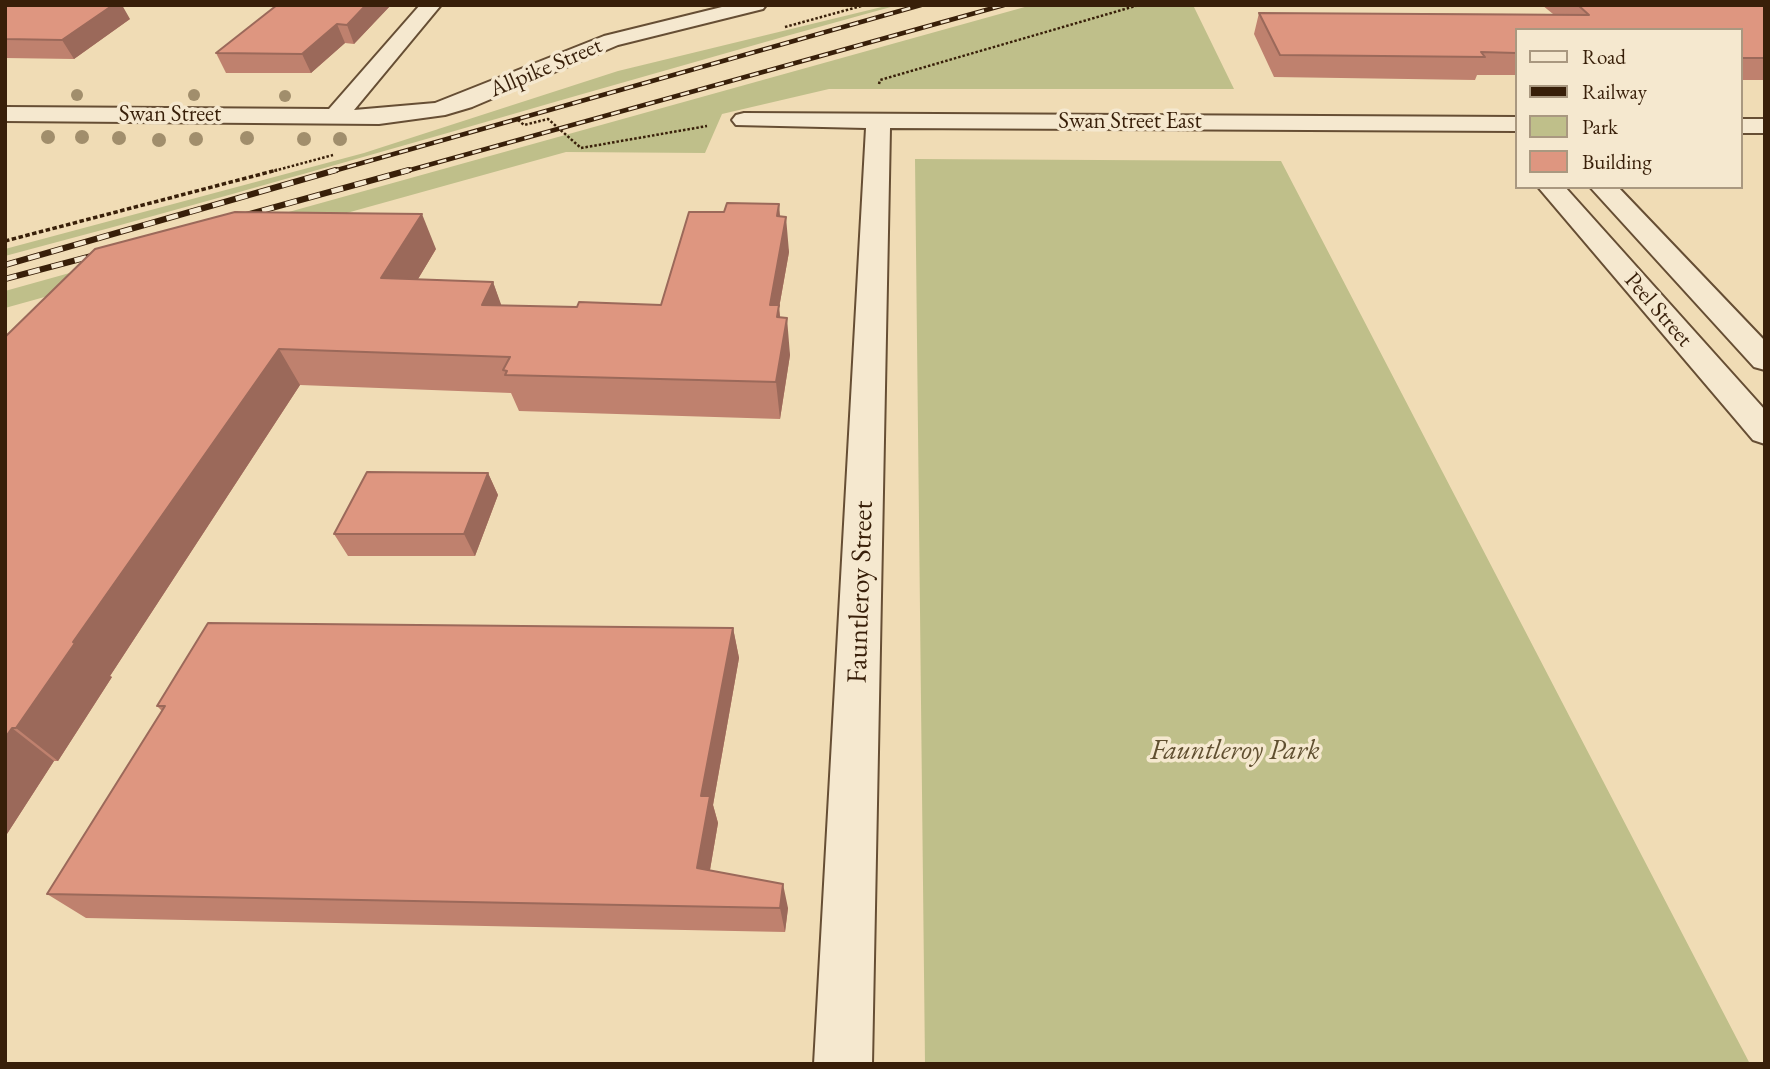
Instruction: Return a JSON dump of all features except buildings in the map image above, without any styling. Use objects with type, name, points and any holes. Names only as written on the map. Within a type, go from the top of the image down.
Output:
[{"type":"street","points":[[335,117],[430,5]]},
{"type":"street","name":"Allpike Street","points":[[335,117],[379,117],[437,110],[484,96],[603,43],[756,5]]},
{"type":"street","name":"Swan Street","points":[[5,114],[335,117]]},
{"type":"street","name":"Swan Street East","points":[[744,120],[1506,124]]},
{"type":"street","name":"Fauntleroy Street","points":[[843,1064],[878,120]]},
{"type":"street","points":[[1506,124],[1514,142]]},
{"type":"street","points":[[1742,126],[1765,126]]},
{"type":"street","name":"Peel Street","points":[[1553,189],[1765,432]]},
{"type":"street","name":"Peel Street","points":[[1605,189],[1765,360]]},
{"type":"path","points":[[878,120],[880,80],[1139,5]]},
{"type":"green space","points":[[898,5],[5,256],[5,249],[364,153],[618,71]]},
{"type":"green space","points":[[1032,5],[1193,5],[1234,89],[829,89],[722,114],[705,153],[566,152],[5,308],[5,291]]},
{"type":"green space","name":"Fauntleroy Park","points":[[915,159],[1281,161],[1750,1064],[925,1064]]},
{"type":"railway","points":[[330,172],[921,5]]},
{"type":"railway","points":[[403,172],[1004,5]]},
{"type":"railway","points":[[5,265],[336,170]]},
{"type":"railway","points":[[239,217],[409,170]]},
{"type":"railway","points":[[5,279],[103,253]]}]
